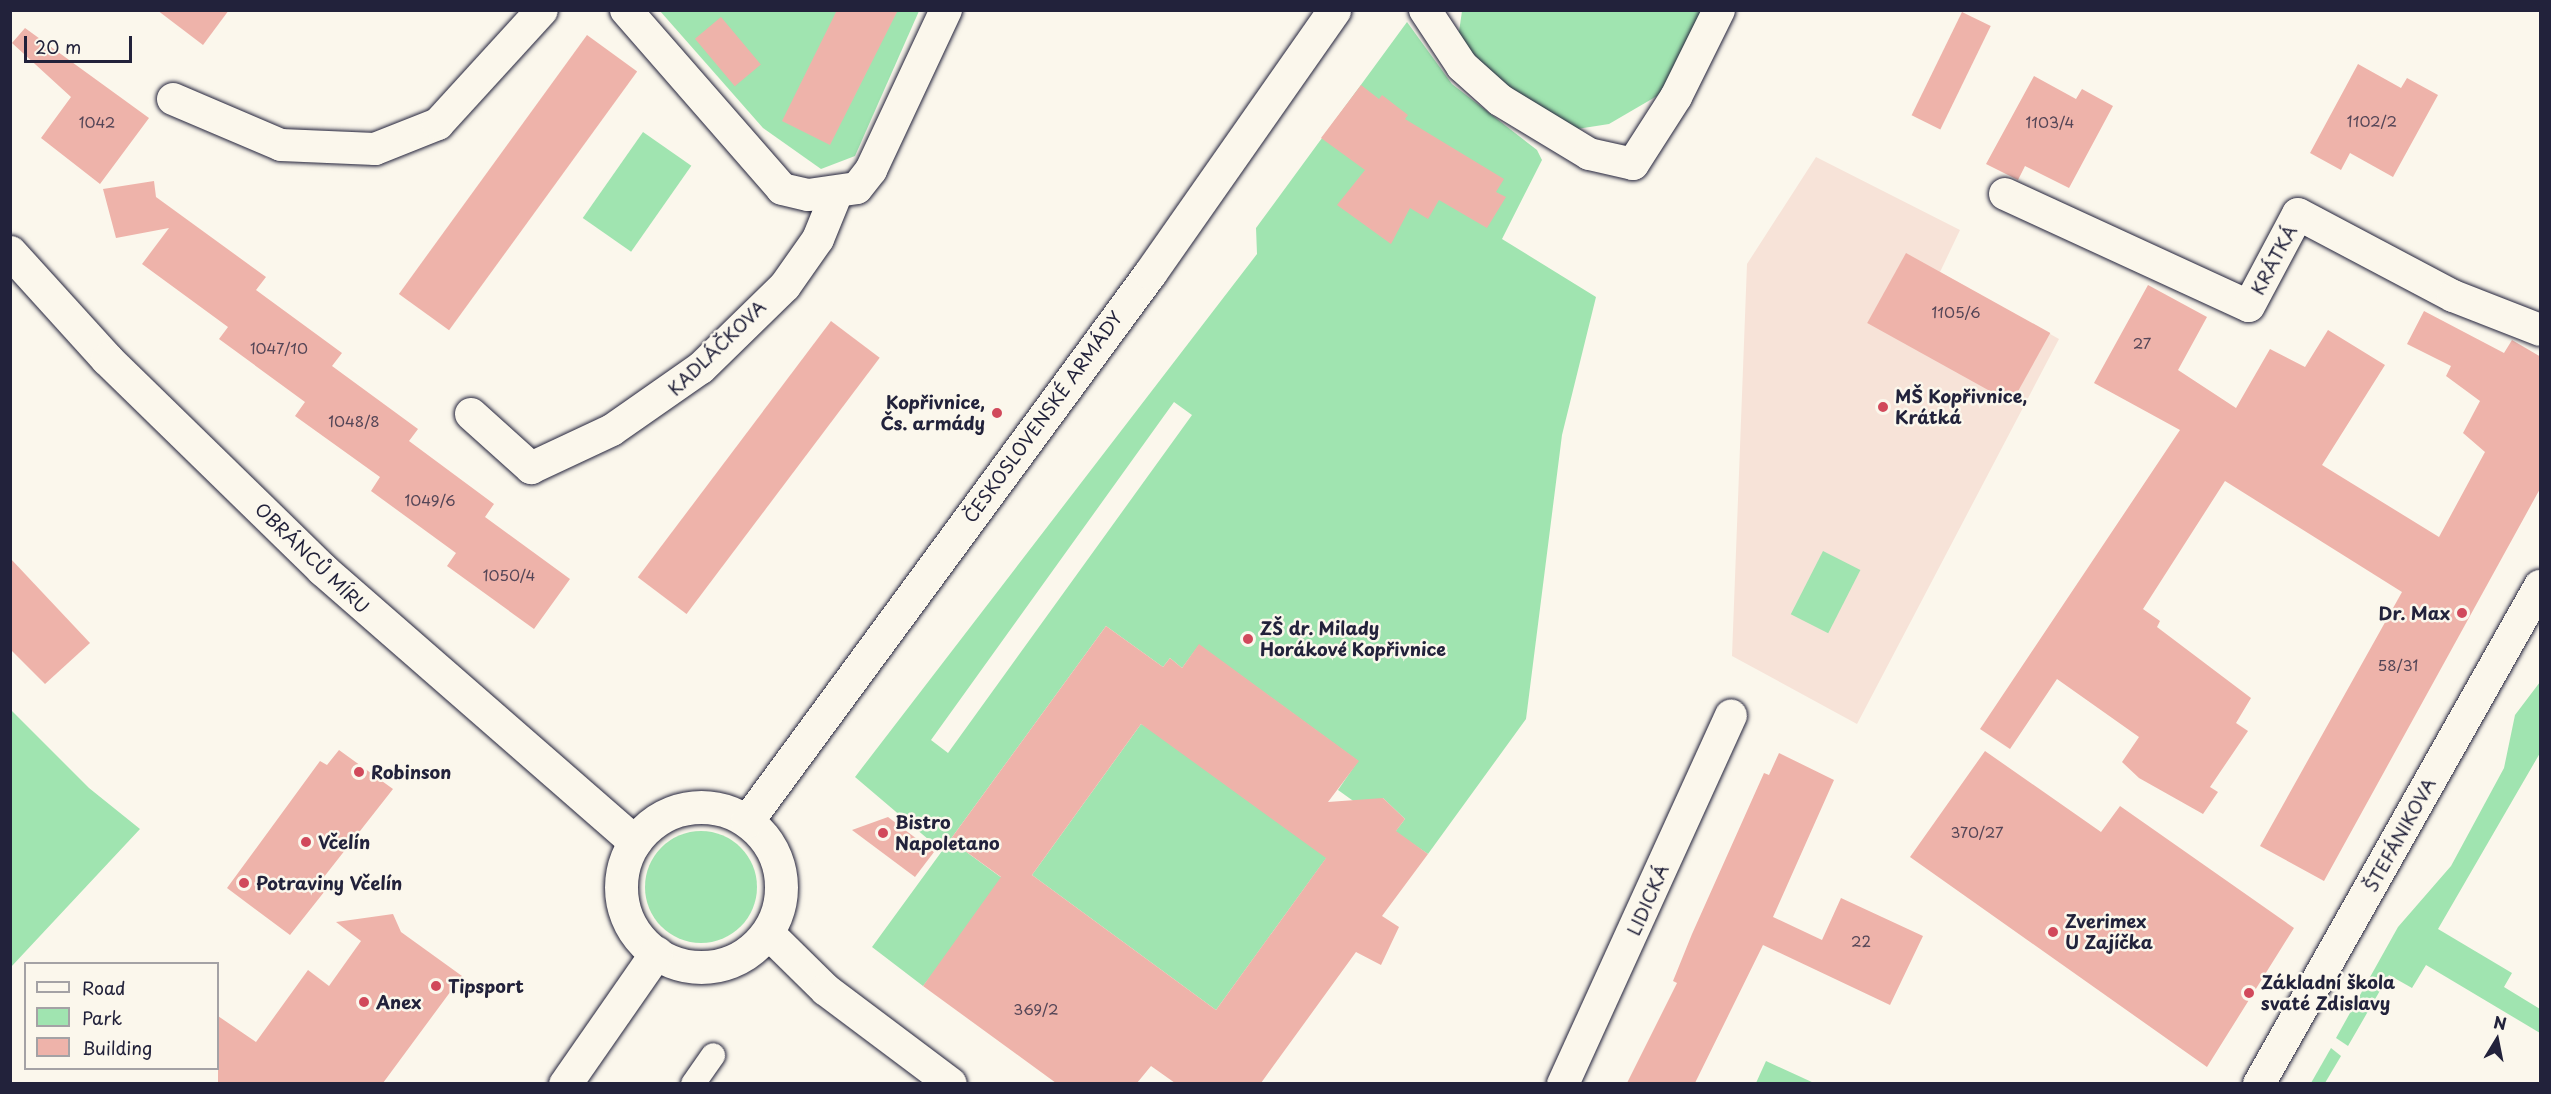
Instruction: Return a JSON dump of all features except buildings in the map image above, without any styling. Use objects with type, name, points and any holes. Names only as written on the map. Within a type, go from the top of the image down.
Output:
[{"type":"main road","name":"ČESKOSLOVENSKÉ ARMÁDY","points":[[747,821],[1150,273],[1334,10]]},
{"type":"main road","name":"OBRÁNCŮ MÍRU","points":[[10,252],[107,359],[322,569],[635,842]]},
{"type":"main road","points":[[687,808],[719,809],[747,821],[769,844],[781,873],[780,904],[768,933],[745,955],[716,966],[685,966],[656,953],[634,930],[622,901],[622,870],[635,842],[658,820],[687,808]]},
{"type":"main road","points":[[565,1083],[656,953]]},
{"type":"street","points":[[173,99],[281,145],[375,149],[438,124],[542,10]]},
{"type":"street","points":[[626,10],[782,189],[836,195],[857,188],[871,170],[946,10]]},
{"type":"street","points":[[1425,10],[1462,66],[1500,100],[1589,154],[1633,164],[1676,97],[1719,10]]},
{"type":"street","name":"KRÁTKÁ","points":[[2005,194],[2249,306],[2298,214],[2453,296],[2541,330]]},
{"type":"street","name":"KADLÁČKOVA","points":[[471,414],[531,468],[612,430],[668,396],[785,286],[818,239],[836,195]]},
{"type":"street","name":"ŠTEFÁNIKOVA","points":[[2259,1083],[2541,586]]},
{"type":"street","name":"LIDICKÁ","points":[[1563,1083],[1731,715]]},
{"type":"street","points":[[768,933],[826,990],[951,1083]]},
{"type":"street","points":[[693,1083],[713,1055]]},
{"type":"shaded area","name":"MŠ Kopřivnice, Krátká","points":[[1816,157],[1960,230],[1940,272],[2059,339],[1857,724],[1732,656],[1747,264]]},
{"type":"green space","points":[[660,11],[919,11],[855,156],[821,169],[763,128]]},
{"type":"green space","points":[[1462,11],[1702,11],[1671,79],[1657,96],[1609,124],[1577,129],[1560,123],[1504,84],[1458,39]]},
{"type":"green space","points":[[1407,22],[1452,84],[1537,150],[1542,160],[1502,239],[1596,297],[1562,435],[1526,719],[1428,854],[1395,832],[1405,819],[1383,798],[1370,813],[1338,790],[1358,761],[1199,645],[1182,668],[1170,658],[1163,667],[1106,626],[950,840],[1006,881],[923,986],[872,947],[942,851],[855,777],[1257,254],[1256,228]],"holes":[[[1174,402],[1192,415],[948,753],[931,740]]]},
{"type":"green space","points":[[643,132],[691,166],[631,252],[583,218]]},
{"type":"green space","points":[[1823,551],[1860,570],[1828,633],[1791,614]]},
{"type":"green space","points":[[2540,682],[2540,753],[2438,929],[2512,973],[2504,987],[2540,1009],[2540,1033],[2426,965],[2412,988],[2389,975],[2348,1046],[2336,1038],[2398,927],[2451,866],[2504,768],[2515,715]]},
{"type":"green space","points":[[11,710],[89,788],[140,829],[11,967]]},
{"type":"green space","points":[[1141,724],[1351,824],[1216,1010],[1032,875]]},
{"type":"green space","points":[[701,831],[722,836],[740,848],[752,866],[757,887],[752,908],[740,926],[722,938],[701,943],[680,938],[662,926],[650,908],[645,887],[650,866],[662,848],[680,836]]},
{"type":"green space","points":[[2331,1048],[2341,1056],[2325,1083],[2311,1083]]},
{"type":"green space","points":[[1766,1061],[1814,1083],[1756,1083]]},
{"type":"place","name":"MŠ Kopřivnice, Krátká","points":[[1883,407]]},
{"type":"place","name":"Kopřivnice, Čs. armády","points":[[997,413]]},
{"type":"place","name":"Dr. Max","points":[[2462,613]]},
{"type":"place","name":"ZŠ dr. Milady Horákové Kopřivnice","points":[[1248,639]]},
{"type":"place","name":"Robinson","points":[[359,772]]},
{"type":"place","name":"Bistro Napoletano","points":[[883,833]]},
{"type":"place","name":"Včelín","points":[[306,842]]},
{"type":"place","name":"Potraviny Včelín","points":[[244,883]]},
{"type":"place","name":"Zverimex U Zajíčka","points":[[2053,932]]},
{"type":"place","name":"Tipsport","points":[[436,986]]},
{"type":"place","name":"Základní škola svaté Zdislavy","points":[[2249,993]]},
{"type":"place","name":"Anex","points":[[364,1002]]}]
